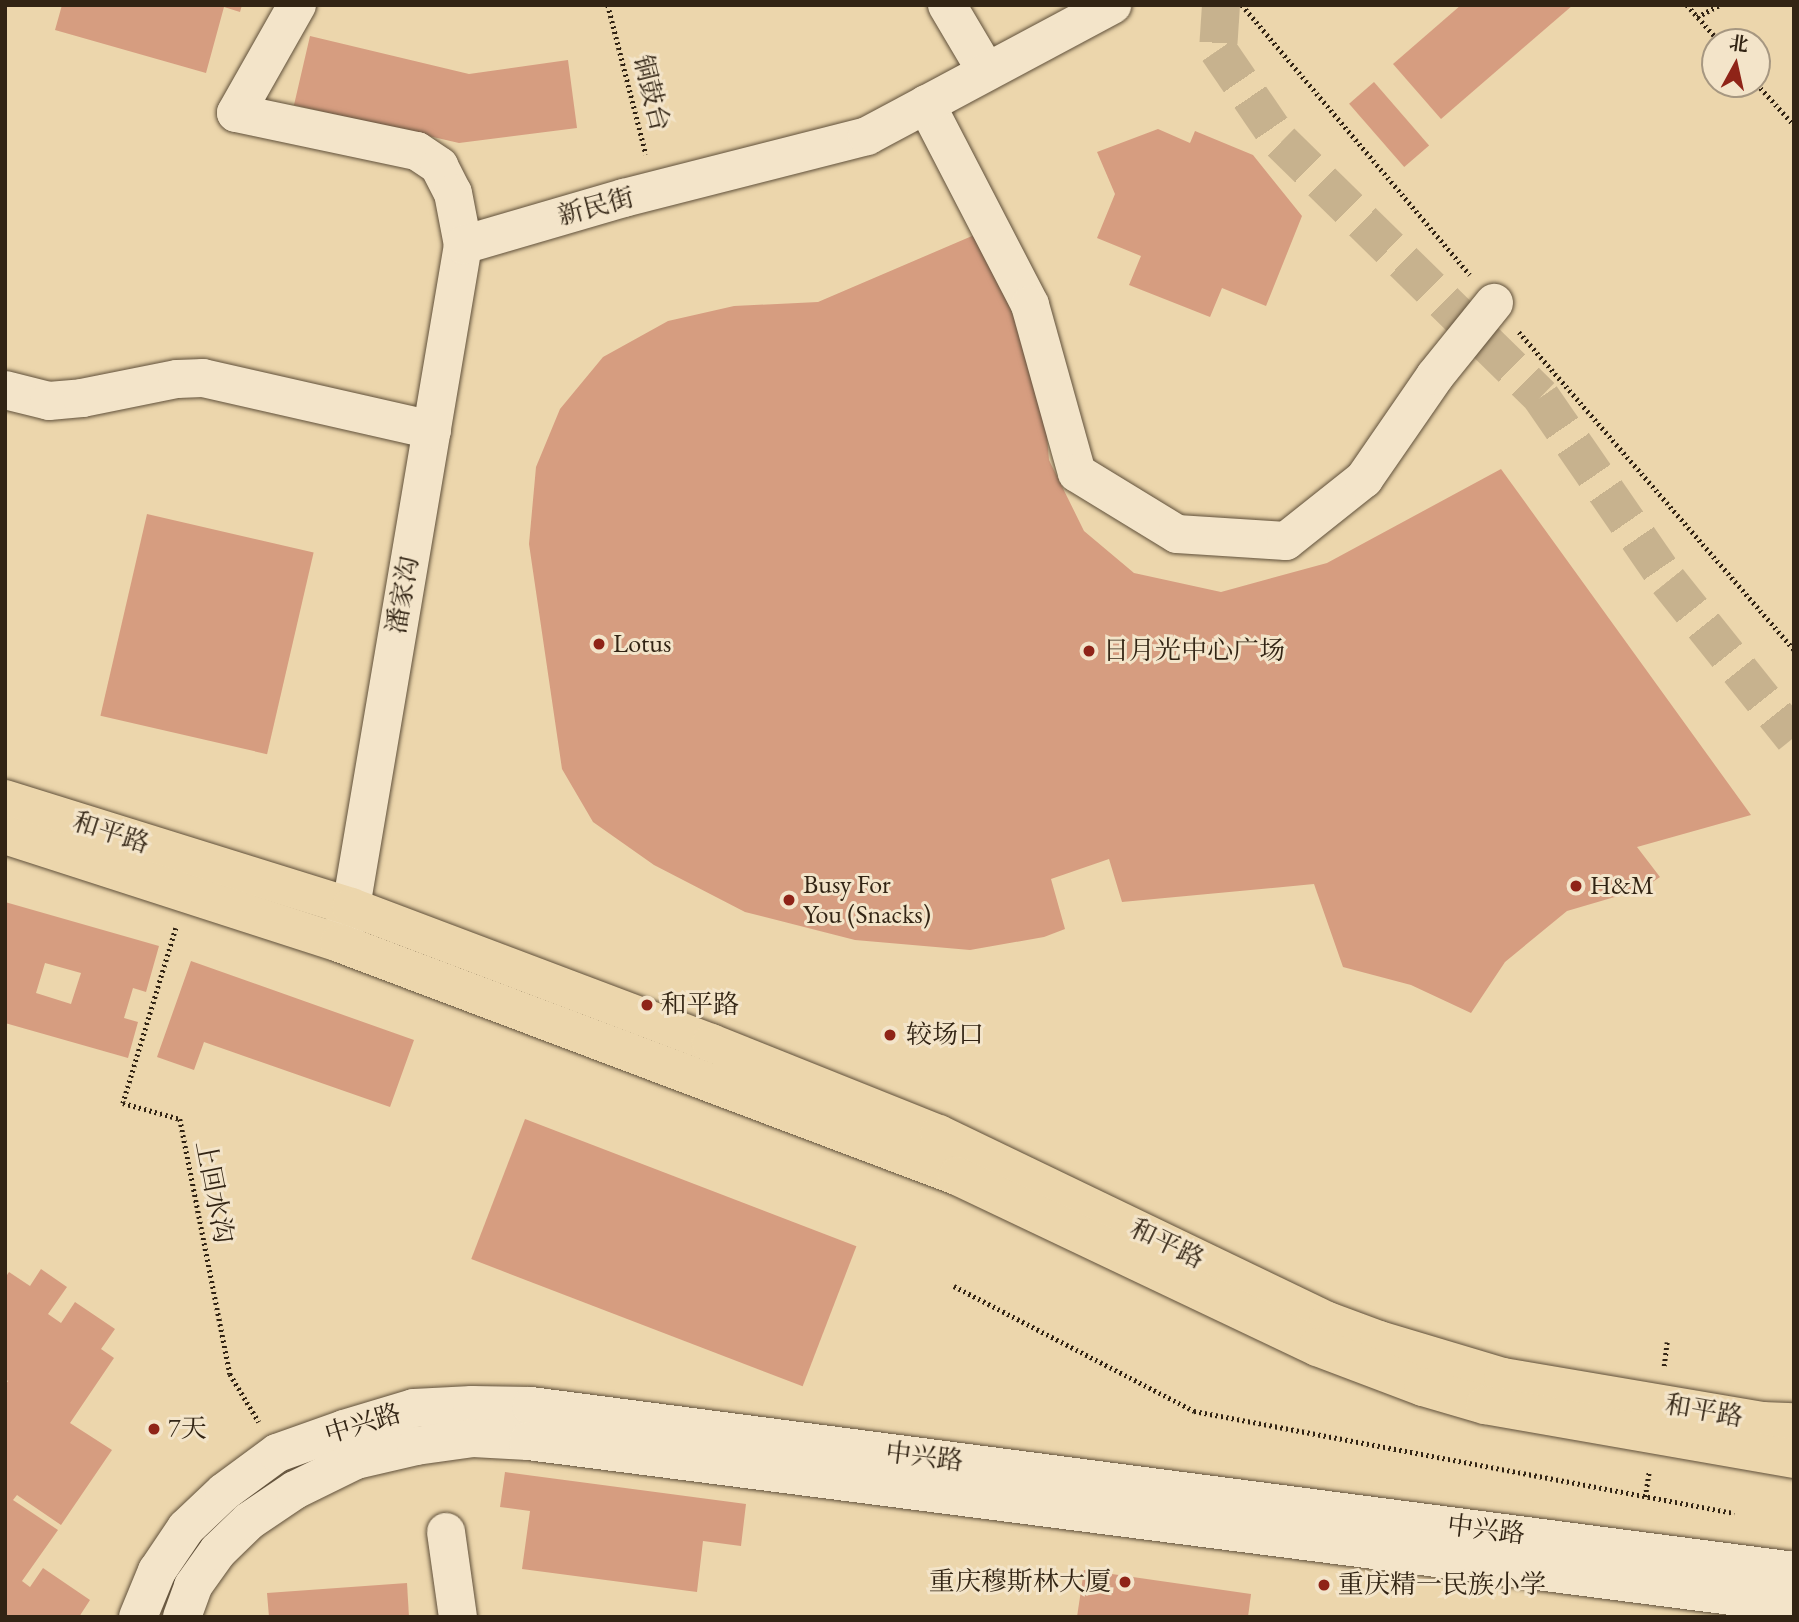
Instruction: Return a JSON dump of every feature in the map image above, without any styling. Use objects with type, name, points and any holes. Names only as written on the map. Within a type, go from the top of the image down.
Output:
[{"type":"main road","name":"和平路","points":[[5,799],[351,908],[711,1043],[939,1134],[1328,1321],[1379,1340],[1503,1377],[1762,1421],[1794,1422]]},
{"type":"main road","name":"和平路","points":[[5,835],[339,943],[957,1176],[1317,1347],[1383,1373],[1485,1405],[1794,1459]]},
{"type":"street","points":[[297,5],[236,113],[417,151],[439,166],[453,193],[463,245]]},
{"type":"street","points":[[947,5],[986,71]]},
{"type":"street","name":"新民街","points":[[463,245],[867,136],[1112,5]]},
{"type":"street","points":[[926,104],[1030,306],[1077,473],[1177,534],[1286,541],[1364,479],[1435,376],[1494,303]]},
{"type":"street","name":"潘家沟","points":[[339,943],[351,908],[463,245]]},
{"type":"street","points":[[5,390],[49,401],[82,398],[177,379],[203,379],[432,430]]},
{"type":"street","name":"中兴路","points":[[138,1617],[156,1571],[186,1528],[224,1492],[277,1453],[414,1408],[531,1406],[1794,1571]]},
{"type":"street","name":"中兴路","points":[[182,1617],[193,1586],[218,1551],[249,1521],[295,1490],[356,1460],[416,1446],[473,1438],[528,1441],[1794,1604]]},
{"type":"street","points":[[446,1532],[458,1617]]},
{"type":"path","name":"铜鼓台","points":[[608,5],[656,191]]},
{"type":"path","points":[[1687,5],[1708,28]]},
{"type":"path","points":[[1697,16],[1720,5]]},
{"type":"path","points":[[1770,98],[1794,125]]},
{"type":"path","name":"上回水沟","points":[[187,892],[123,1103],[180,1119],[230,1374],[277,1453]]},
{"type":"path","points":[[954,1286],[1194,1411],[1734,1513]]},
{"type":"building","points":[[62,5],[242,5],[240,12],[224,7],[206,73],[55,30]]},
{"type":"building","points":[[1461,5],[1573,5],[1441,119],[1393,64]]},
{"type":"building","points":[[310,36],[469,74],[568,60],[577,128],[459,143],[294,105]]},
{"type":"building","points":[[1374,82],[1429,145],[1404,167],[1349,104]]},
{"type":"building","points":[[1158,129],[1190,143],[1195,131],[1253,155],[1302,216],[1266,306],[1222,288],[1210,317],[1129,285],[1141,256],[1097,238],[1115,194],[1097,152]]},
{"type":"building","name":"日月光中心广场","points":[[979,233],[1043,388],[1049,460],[1084,531],[1134,573],[1221,592],[1327,563],[1501,469],[1751,815],[1637,847],[1660,877],[1642,889],[1567,911],[1505,962],[1471,1013],[1411,985],[1343,967],[1314,884],[1122,902],[1109,859],[1051,879],[1065,929],[1044,937],[970,950],[855,940],[745,912],[654,865],[593,822],[562,769],[529,544],[536,467],[560,409],[603,357],[668,321],[734,306],[818,302]]},
{"type":"building","points":[[147,514],[314,552],[267,754],[100,716]]},
{"type":"building","points":[[5,902],[159,946],[146,992],[133,988],[124,1018],[138,1022],[128,1058],[5,1023]],"holes":[[[45,963],[81,973],[71,1004],[36,993]]]},
{"type":"building","points":[[191,961],[414,1040],[390,1107],[204,1042],[194,1070],[157,1057]]},
{"type":"building","points":[[525,1119],[856,1246],[803,1386],[471,1259]]},
{"type":"building","points":[[41,1269],[67,1287],[48,1314],[61,1323],[75,1302],[115,1329],[101,1349],[114,1358],[70,1423],[112,1450],[61,1525],[17,1495],[13,1500],[58,1530],[22,1581],[30,1587],[43,1568],[90,1600],[79,1617],[5,1617],[5,1385],[8,1381],[5,1379],[5,1278],[9,1272],[30,1286]]},
{"type":"building","points":[[505,1472],[746,1504],[741,1546],[703,1541],[697,1592],[522,1569],[530,1511],[500,1507]]},
{"type":"building","name":"重庆穆斯林大厦","points":[[1084,1570],[1251,1594],[1248,1617],[1077,1617]]},
{"type":"building","points":[[407,1583],[409,1617],[269,1617],[267,1593]]},
{"type":"tunnel","points":[[1221,5],[1218,50],[1281,142],[1541,397],[1668,581],[1794,738]]},
{"type":"place","name":"Lotus","points":[[599,644]]},
{"type":"place","name":"日月光中心广场","points":[[1089,651]]},
{"type":"place","name":"H&M","points":[[1576,886]]},
{"type":"place","name":"Busy For You (Snacks)","points":[[789,900]]},
{"type":"place","name":"和平路","points":[[647,1005]]},
{"type":"place","name":"较场口","points":[[890,1035]]},
{"type":"place","name":"7天","points":[[154,1429]]},
{"type":"place","name":"重庆穆斯林大厦","points":[[1125,1582]]},
{"type":"place","name":"重庆精一民族小学","points":[[1324,1585]]}]
